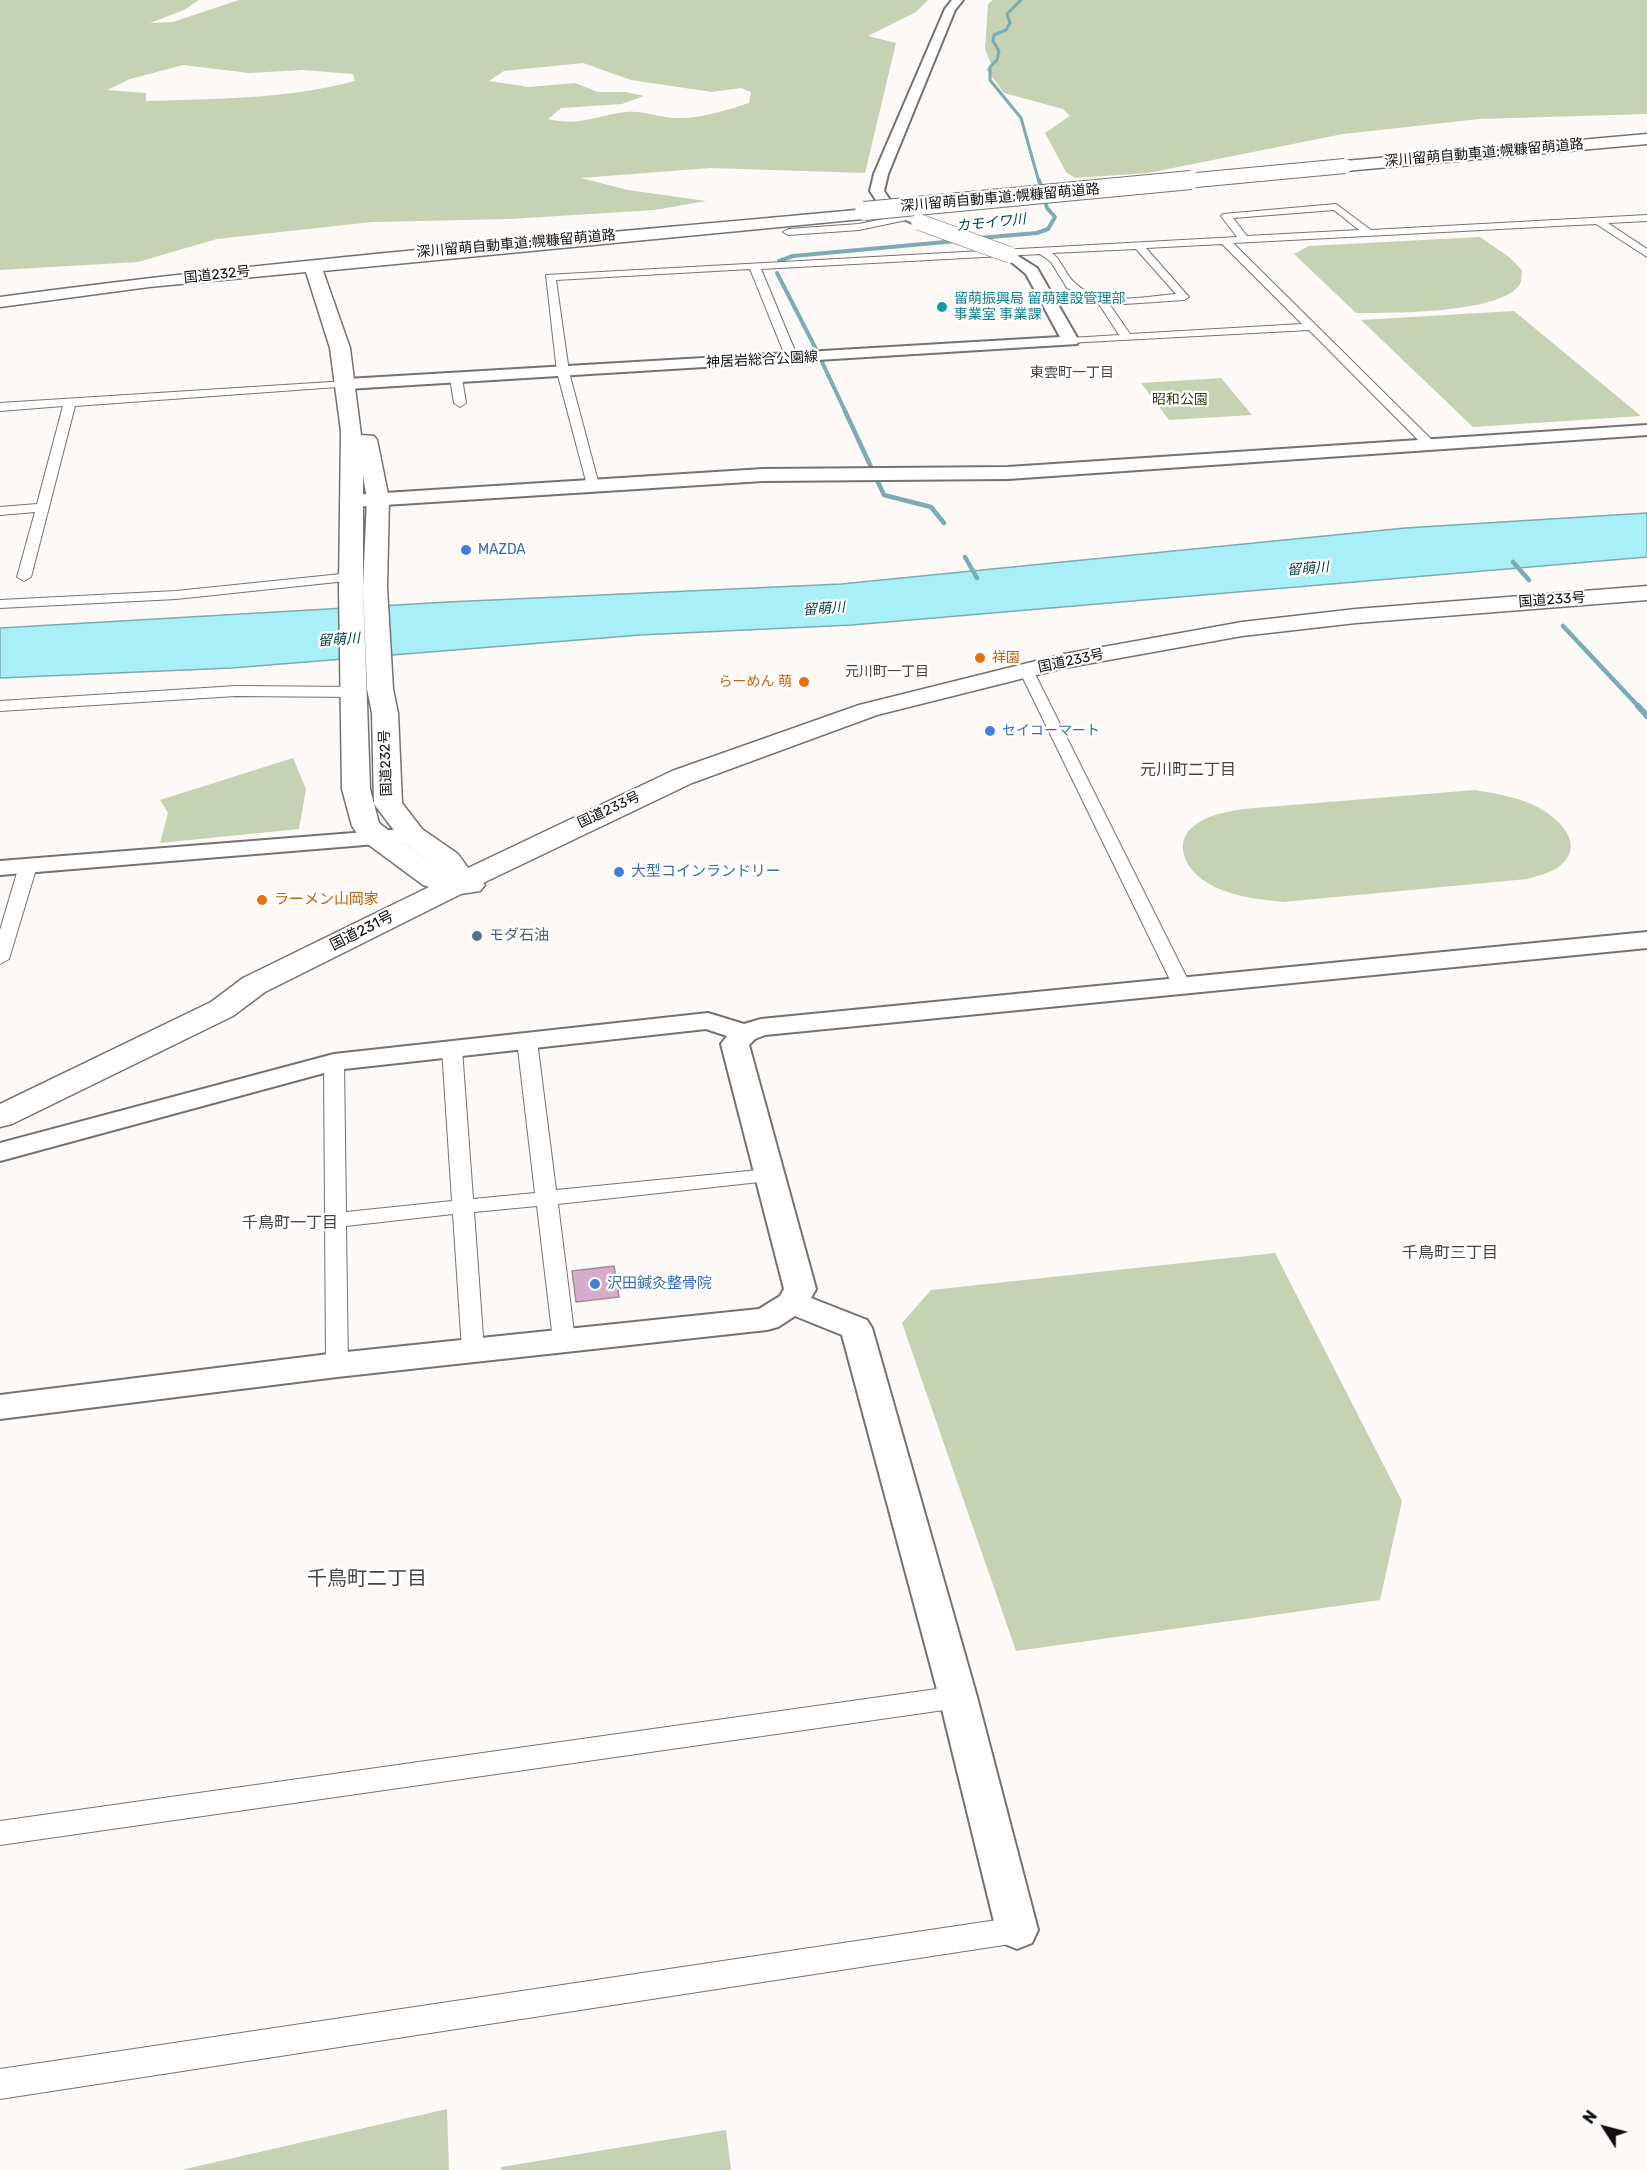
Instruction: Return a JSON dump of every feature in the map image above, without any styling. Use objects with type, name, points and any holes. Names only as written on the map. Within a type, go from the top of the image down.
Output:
[{"type":"highway","name":"深川留萌自動車道;幌糠留萌道路","points":[[317,277],[355,261],[1346,167],[1647,141]]},
{"type":"highway","name":"国道232号","points":[[0,302],[149,282],[317,277],[340,348],[347,384],[354,501],[352,534],[359,584],[381,675],[388,804],[412,835],[461,881]]},
{"type":"highway","name":"国道232号","points":[[347,384],[358,396],[378,499],[375,533],[359,584],[354,685],[356,789],[366,826],[379,839],[420,871],[444,883],[461,881]]},
{"type":"highway","points":[[352,534],[375,533]]},
{"type":"highway","name":"国道233号","points":[[461,881],[502,874],[704,789],[828,741],[1030,676],[1064,661],[1242,629],[1356,616],[1647,593]]},
{"type":"highway","name":"国道233号","points":[[1030,676],[1251,641],[1384,625],[1647,605]]},
{"type":"highway","points":[[461,881],[480,866],[502,874]]},
{"type":"highway","points":[[416,916],[419,895],[424,885],[420,871]]},
{"type":"highway","name":"国道231号","points":[[0,1117],[222,1009],[271,997],[416,916],[461,881]]},
{"type":"street","points":[[958,0],[950,9],[881,174],[877,191],[887,206],[913,220],[1010,255],[1032,271],[1071,341],[1311,327]]},
{"type":"street","points":[[1245,240],[1226,216],[1336,207],[1367,232]]},
{"type":"street","points":[[593,485],[563,372],[550,277],[755,268],[1042,250],[1647,218]]},
{"type":"street","points":[[788,232],[913,220]]},
{"type":"street","points":[[1599,221],[1647,254]]},
{"type":"street","points":[[1225,241],[1430,445]]},
{"type":"street","points":[[1103,302],[1184,297],[1138,245]]},
{"type":"street","points":[[1042,250],[1055,260],[1071,286],[1103,302],[1127,338]]},
{"type":"street","points":[[755,268],[792,358]]},
{"type":"street","name":"神居岩総合公園線","points":[[347,384],[1071,341]]},
{"type":"street","points":[[456,378],[460,403]]},
{"type":"street","points":[[0,407],[347,384]]},
{"type":"street","points":[[24,578],[70,403]]},
{"type":"street","points":[[354,501],[764,475],[1008,473],[1647,430]]},
{"type":"street","points":[[0,511],[42,508]]},
{"type":"street","points":[[0,604],[359,584]]},
{"type":"street","points":[[1030,676],[1182,987]]},
{"type":"street","points":[[0,706],[354,685]]},
{"type":"street","points":[[0,868],[412,835]]},
{"type":"street","points":[[0,959],[28,866]]},
{"type":"street","points":[[0,1407],[337,1365],[767,1319],[792,1303],[800,1289],[735,1044],[744,1033],[761,1027],[1647,940]]},
{"type":"street","points":[[0,1152],[334,1062],[708,1021],[744,1033]]},
{"type":"street","points":[[527,1041],[564,1340]]},
{"type":"street","points":[[452,1049],[472,1350]]},
{"type":"street","points":[[334,1062],[337,1365]]},
{"type":"street","points":[[335,1220],[769,1175]]},
{"type":"street","points":[[0,2084],[1017,1930],[958,1697],[856,1328],[792,1303]]},
{"type":"street","points":[[0,1833],[958,1697]]},
{"type":"green space","points":[[0,0],[199,0],[184,10],[150,23],[173,22],[239,0],[928,0],[916,12],[868,36],[896,43],[865,173],[710,168],[581,178],[628,190],[706,201],[655,210],[510,219],[372,222],[217,239],[138,262],[0,270]],"holes":[[[583,63],[631,80],[712,92],[741,88],[751,92],[749,103],[713,114],[686,118],[633,112],[569,122],[548,119],[561,108],[622,104],[644,96],[626,92],[598,92],[575,83],[529,87],[489,81],[504,71]],[[183,65],[249,73],[303,70],[353,74],[355,81],[278,95],[198,100],[146,101],[146,93],[107,90],[130,79]]]},
{"type":"green space","points":[[993,0],[1647,0],[1647,114],[1479,119],[1343,134],[1148,173],[1075,178],[1066,172],[1045,133],[1070,116],[1063,109],[1004,93],[986,69],[992,66],[985,49],[988,4]]},
{"type":"green space","points":[[1480,237],[1509,257],[1522,270],[1520,284],[1509,294],[1491,301],[1443,310],[1356,313],[1294,254],[1309,246]]},
{"type":"green space","points":[[1514,311],[1641,416],[1473,427],[1361,320]]},
{"type":"green space","name":"昭和公園","points":[[1221,378],[1252,415],[1169,420],[1141,383]]},
{"type":"green space","points":[[293,758],[306,789],[299,829],[160,843],[168,813],[160,800]]},
{"type":"green space","points":[[1475,790],[1522,801],[1546,812],[1568,834],[1571,843],[1570,852],[1565,861],[1552,870],[1527,879],[1283,902],[1262,900],[1221,890],[1196,874],[1183,852],[1185,836],[1190,829],[1203,820],[1225,812]]},
{"type":"green space","points":[[1275,1253],[1402,1501],[1380,1600],[1016,1651],[902,1323],[931,1290]]},
{"type":"green space","points":[[447,2109],[449,2170],[181,2170]]},
{"type":"green space","points":[[726,2130],[731,2170],[501,2170],[501,2167]]},
{"type":"water","name":"留萌川","points":[[1647,513],[1647,557],[852,625],[640,635],[232,668],[0,678],[0,628],[448,602],[841,584],[1405,528]]},
{"type":"building","name":"沢田鍼灸整骨院","points":[[614,1266],[619,1297],[576,1302],[572,1271]]},
{"type":"waterway","name":"カモイワ川","points":[[1021,0],[1007,14],[1010,23],[1006,30],[994,35],[993,41],[999,51],[997,60],[990,67],[990,80],[1021,118],[1039,182]]},
{"type":"waterway","name":"カモイワ川","points":[[979,238],[1037,233],[1048,229],[1055,217],[1047,208],[1039,180]]},
{"type":"waterway","name":"カモイワ川","points":[[779,261],[793,256],[956,241]]},
{"type":"waterway","name":"カモイワ川","points":[[777,273],[817,351]]},
{"type":"waterway","name":"カモイワ川","points":[[822,362],[846,413]]},
{"type":"waterway","name":"カモイワ川","points":[[845,411],[884,495],[931,507],[944,523]]},
{"type":"waterway","name":"カモイワ川","points":[[965,557],[977,578]]},
{"type":"waterway","points":[[1513,562],[1529,580]]},
{"type":"waterway","points":[[1563,626],[1639,707]]},
{"type":"waterway","points":[[1638,706],[1647,716]]},
{"type":"place","name":"留萌振興局 留萌建設管理部 事業室 事業課","points":[[942,307]]},
{"type":"place","name":"MAZDA","points":[[466,550]]},
{"type":"place","name":"祥園","points":[[980,658]]},
{"type":"place","name":"らーめん 萌","points":[[804,682]]},
{"type":"place","name":"セイコーマート","points":[[990,731]]},
{"type":"place","name":"大型コインランドリー","points":[[619,872]]},
{"type":"place","name":"ラーメン山岡家","points":[[262,900]]},
{"type":"place","name":"モダ石油","points":[[477,936]]},
{"type":"place","name":"沢田鍼灸整骨院","points":[[595,1284]]},
{"type":"district","name":"東雲町一丁目","points":[[1072,373]]},
{"type":"district","name":"元川町一丁目","points":[[887,672]]},
{"type":"district","name":"元川町二丁目","points":[[1188,770]]},
{"type":"district","name":"千鳥町一丁目","points":[[290,1223]]},
{"type":"district","name":"千鳥町三丁目","points":[[1450,1253]]},
{"type":"district","name":"千鳥町二丁目","points":[[367,1579]]}]
